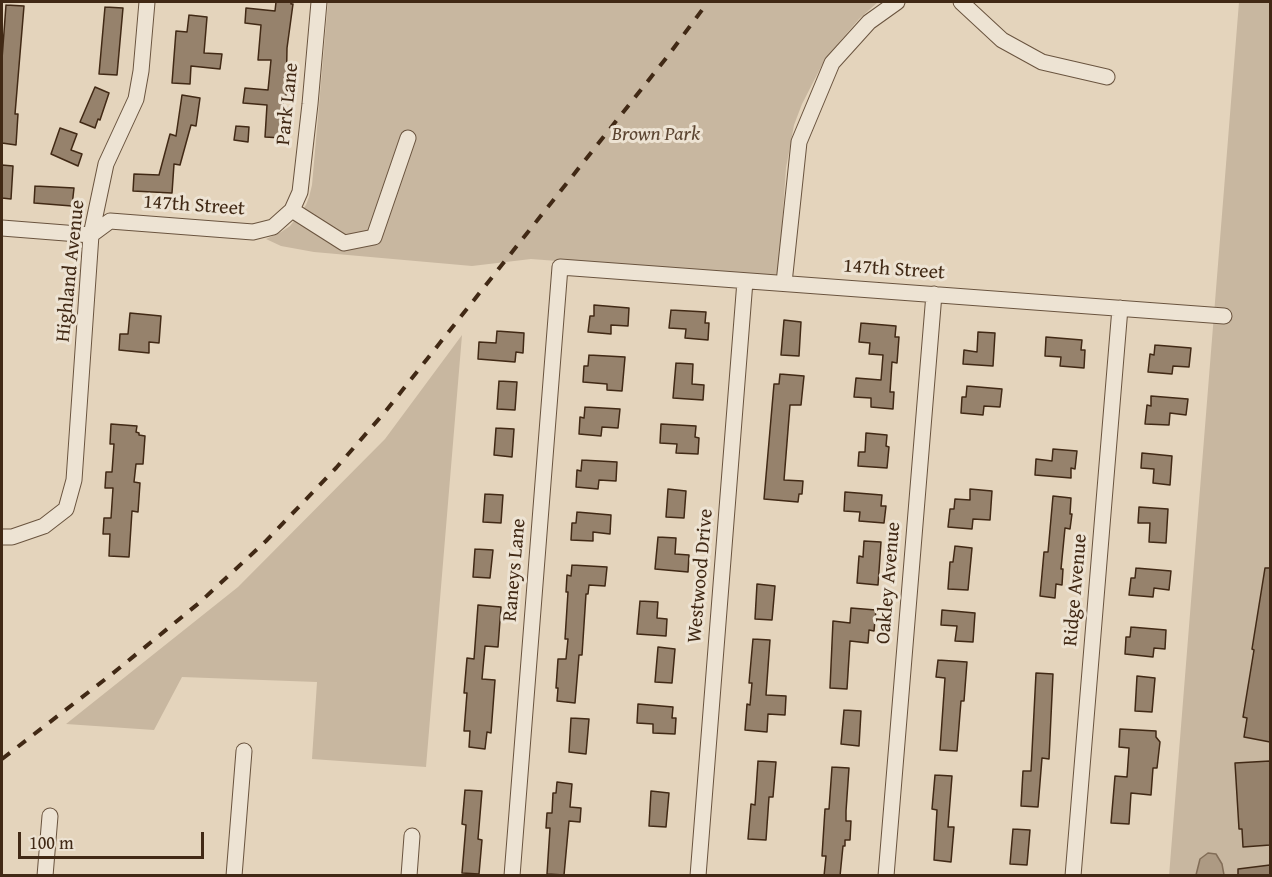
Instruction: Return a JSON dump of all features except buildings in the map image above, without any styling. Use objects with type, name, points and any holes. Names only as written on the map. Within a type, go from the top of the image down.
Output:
[{"type":"street","name":"Highland Avenue","points":[[2,537],[12,537],[44,526],[66,509],[74,480],[92,235],[106,164],[136,99],[141,71],[147,2]]},
{"type":"street","name":"Park Lane","points":[[292,210],[300,192],[319,2]]},
{"type":"street","points":[[784,283],[799,142],[832,63],[869,22],[897,2]]},
{"type":"street","points":[[961,2],[1002,40],[1042,62],[1107,76]]},
{"type":"street","points":[[292,210],[344,243],[374,237],[408,138]]},
{"type":"street","name":"147th Street","points":[[92,235],[110,221],[253,232],[273,227],[292,210]]},
{"type":"street","points":[[2,228],[92,235]]},
{"type":"street","name":"147th Street","points":[[560,267],[1224,316]]},
{"type":"street","name":"Raneys Lane","points":[[512,876],[560,267]]},
{"type":"street","name":"Westwood Drive","points":[[698,876],[745,280]]},
{"type":"street","name":"Oakley Avenue","points":[[886,876],[934,294]]},
{"type":"street","name":"Ridge Avenue","points":[[1073,876],[1120,308]]},
{"type":"street","points":[[234,876],[244,751]]},
{"type":"street","points":[[45,876],[50,816]]},
{"type":"street","points":[[409,876],[412,836]]},
{"type":"green space","name":"Brown Park","points":[[328,2],[878,2],[859,19],[836,46],[822,65],[802,104],[794,125],[786,168],[779,270],[776,275],[768,277],[531,259],[472,266],[314,252],[281,246],[266,239],[290,226],[306,205],[309,197],[312,185]]},
{"type":"green space","points":[[1239,2],[1270,2],[1270,875],[1169,876]]},
{"type":"green space","points":[[462,335],[426,767],[312,759],[317,682],[182,677],[154,730],[66,724],[238,587],[385,439]]},
{"type":"shaded area","points":[[1208,853],[1216,854],[1222,864],[1224,875],[1196,875],[1200,859]]},
{"type":"railway","points":[[2,759],[199,603],[266,541],[336,468],[385,412],[667,57],[708,2]]}]
